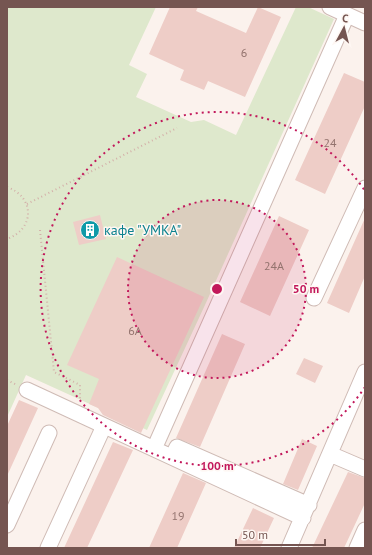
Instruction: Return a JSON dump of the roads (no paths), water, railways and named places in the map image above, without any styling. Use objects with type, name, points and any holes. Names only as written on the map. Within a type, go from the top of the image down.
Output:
[{"type":"street","points":[[330,7],[365,23]]},
{"type":"street","points":[[154,449],[347,15]]},
{"type":"street","points":[[314,298],[365,188]]},
{"type":"street","points":[[289,548],[365,372]]},
{"type":"street","points":[[27,390],[172,457],[306,511]]},
{"type":"street","points":[[48,548],[104,426]]},
{"type":"street","points":[[7,525],[49,432]]},
{"type":"street","points":[[330,454],[365,469]]},
{"type":"street","points":[[357,548],[365,530]]},
{"type":"place","name":"кафе \"УМКА\"","points":[[90,230]]}]
